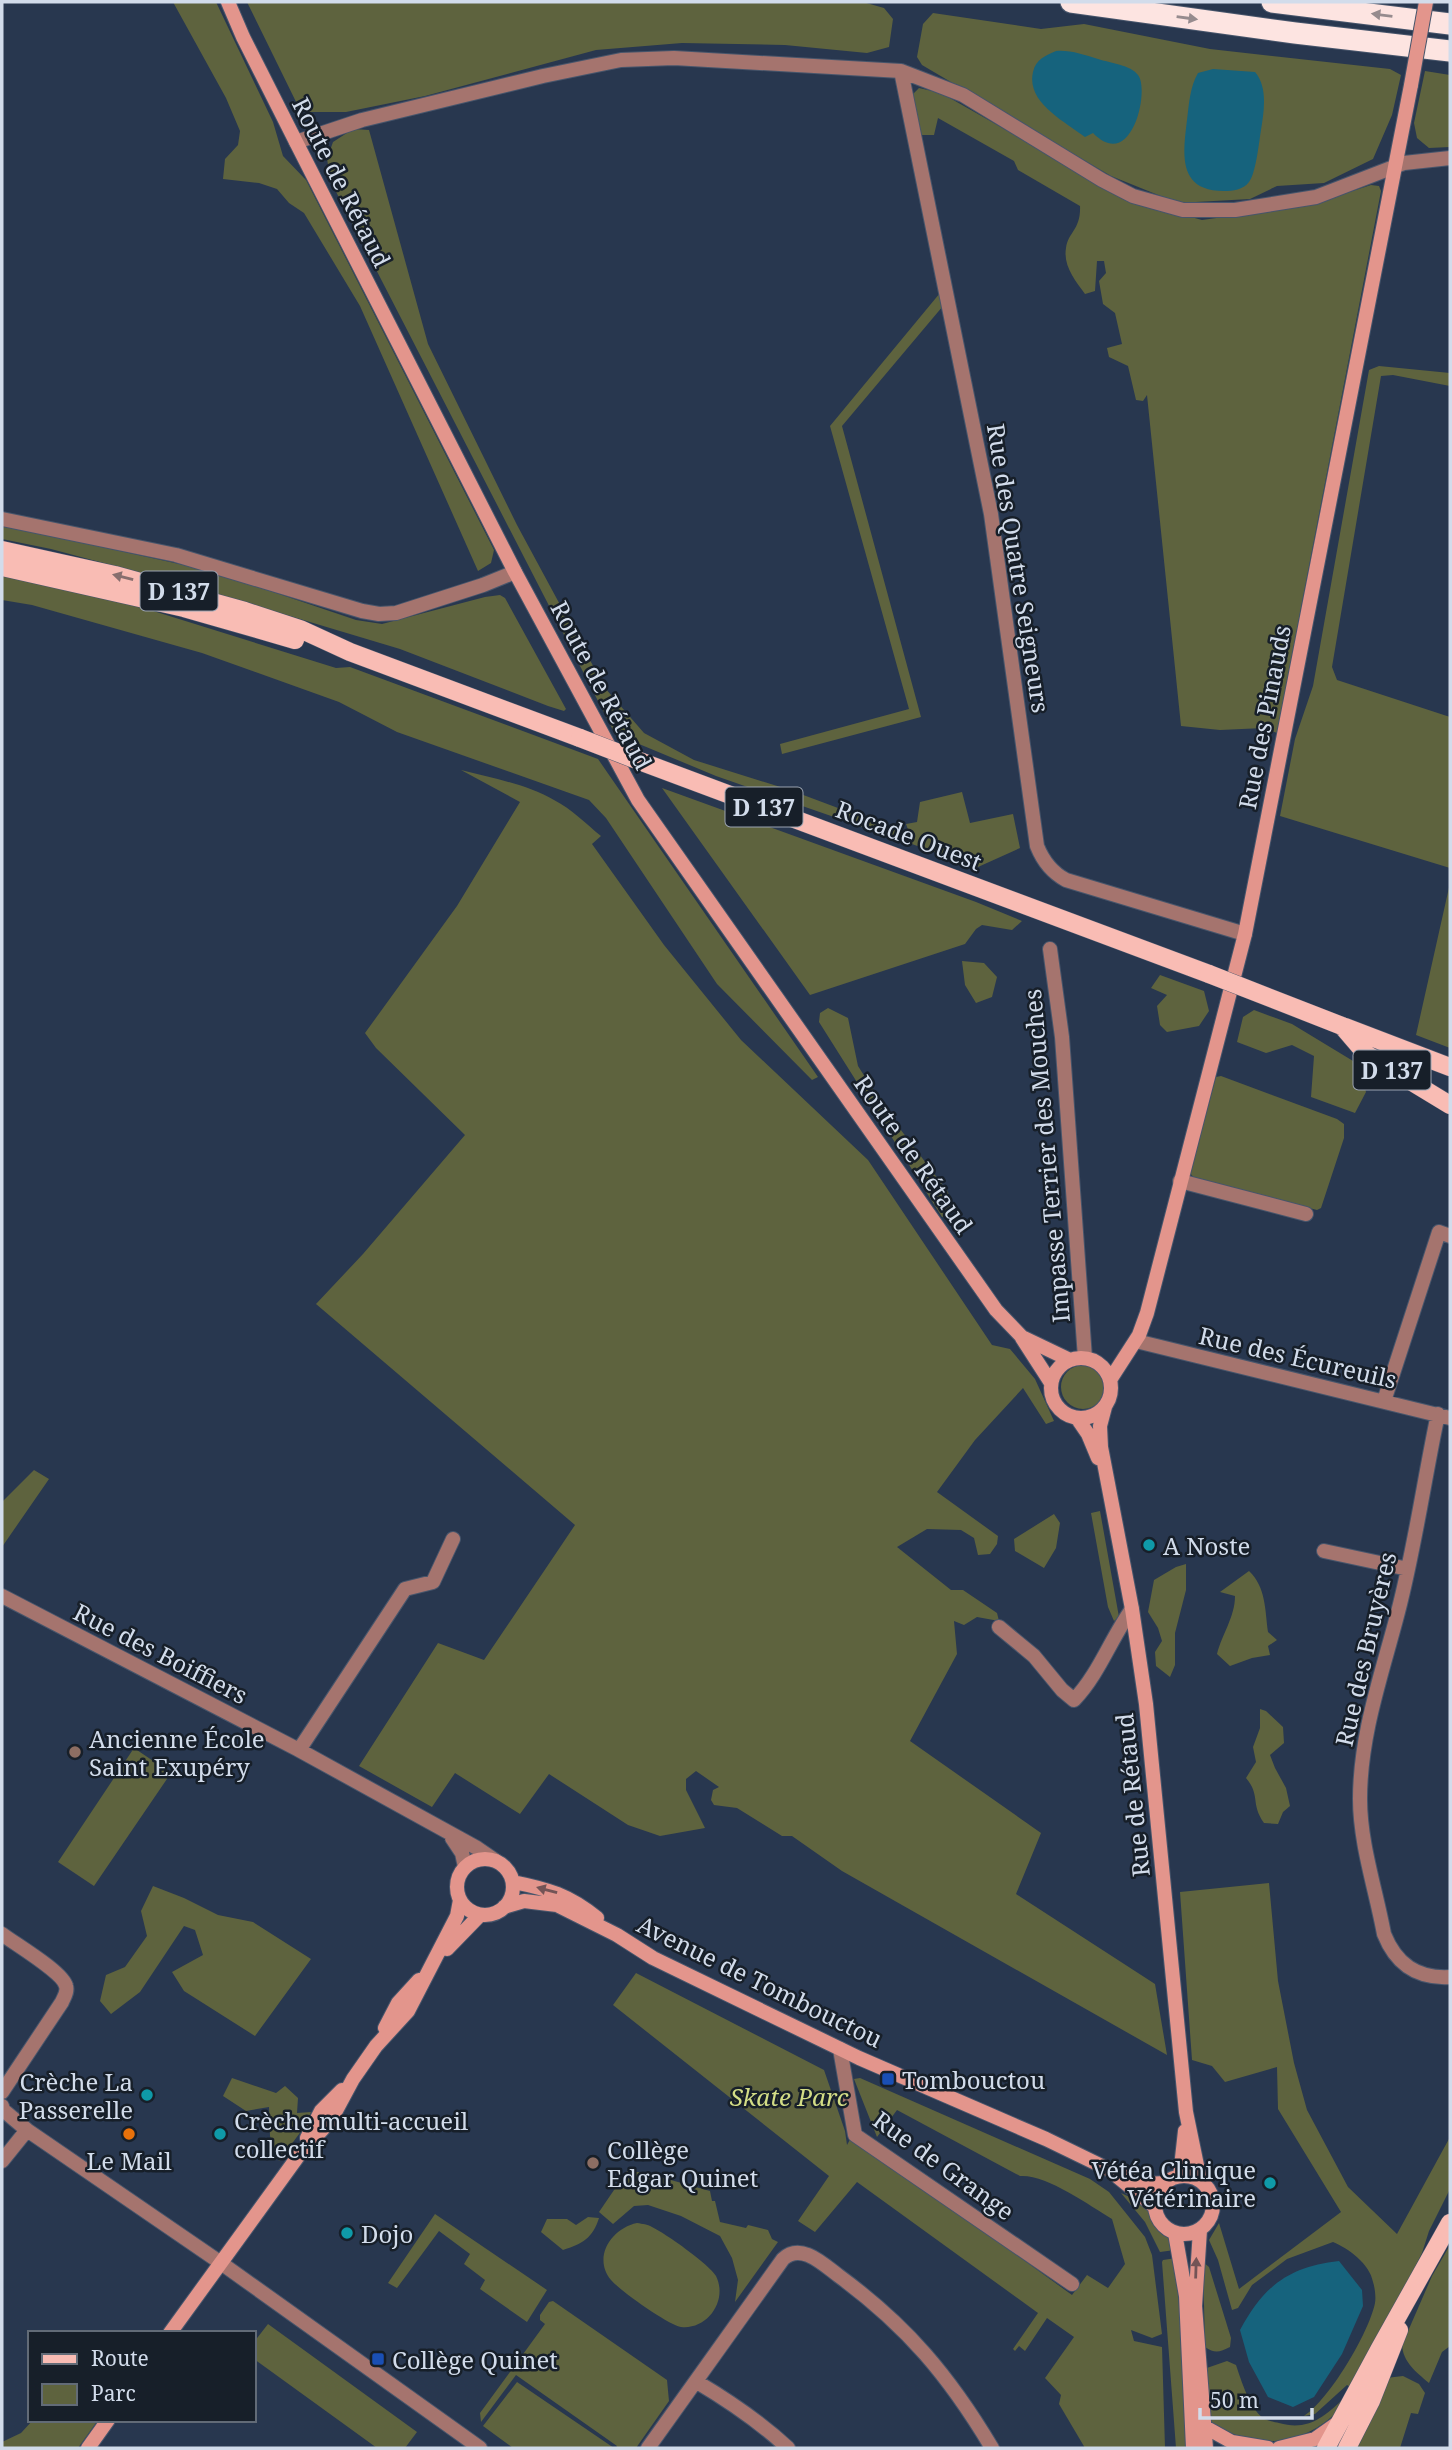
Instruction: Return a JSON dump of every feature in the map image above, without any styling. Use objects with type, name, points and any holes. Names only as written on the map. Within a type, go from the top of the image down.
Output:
[{"type":"highway","points":[[1071,2],[1281,32],[1450,51]]},
{"type":"highway","points":[[1272,2],[1450,23]]},
{"type":"main road","name":"Route de Rétaud","points":[[228,2],[243,37],[515,572],[638,800],[996,1310],[1022,1337]]},
{"type":"main road","name":"Rue des Pinauds","points":[[1110,1380],[1132,1345],[1147,1312],[1245,934],[1426,2]]},
{"type":"main road","name":"Rocade Ouest","points":[[2,550],[197,596],[300,629],[350,652],[1450,1065]]},
{"type":"main road","name":"Rocade Ouest","points":[[2,567],[184,608],[298,641],[350,652]]},
{"type":"main road","name":"D 137","points":[[1342,1026],[1366,1054],[1450,1105]]},
{"type":"main road","points":[[1022,1337],[1102,1367],[1110,1380],[1110,1397],[1105,1407],[1100,1433],[1106,1475]]},
{"type":"main road","points":[[1022,1337],[1051,1383]]},
{"type":"main road","points":[[1105,1407],[1090,1417],[1077,1418],[1067,1415],[1059,1408],[1051,1394],[1051,1383],[1058,1369],[1132,1345]]},
{"type":"main road","points":[[1077,1418],[1088,1434],[1106,1475]]},
{"type":"main road","name":"Rue de Rétaud","points":[[1106,1475],[1132,1609],[1146,1703],[1186,2112],[1200,2180]]},
{"type":"main road","points":[[171,2331],[299,2155],[321,2110],[353,2079],[376,2046],[408,2011],[457,1916],[460,1900],[457,1884],[465,1867],[479,1859],[496,1861],[507,1869],[513,1882],[512,1893],[504,1907],[495,1913],[480,1915],[468,1909],[460,1900]]},
{"type":"main road","name":"Avenue de Tombouctou","points":[[513,1882],[542,1888],[570,1899],[617,1935],[653,1958],[840,2049],[1046,2139],[1112,2171],[1148,2184],[1164,2183]]},
{"type":"main road","name":"Avenue de Tombouctou","points":[[504,1907],[524,1901],[556,1905],[617,1935]]},
{"type":"main road","points":[[434,1965],[480,1915]]},
{"type":"main road","name":"Rue de Rétaud","points":[[1180,2176],[1186,2112]]},
{"type":"main road","name":"Avenue de Tombouctou","points":[[1112,2171],[1155,2207]]},
{"type":"main road","points":[[1180,2176],[1191,2176],[1200,2180],[1212,2194],[1214,2204],[1209,2222],[1200,2230],[1184,2235],[1166,2228],[1159,2221],[1155,2207],[1158,2192],[1164,2183],[1180,2176]]},
{"type":"main road","points":[[1326,2448],[1450,2223]]},
{"type":"main road","points":[[1200,2230],[1195,2306],[1206,2448]]},
{"type":"main road","points":[[1429,2260],[1450,2230]]},
{"type":"main road","points":[[1175,2233],[1186,2297],[1193,2448]]},
{"type":"main road","points":[[1347,2448],[1390,2357],[1408,2301]]},
{"type":"main road","points":[[1279,2448],[1315,2439],[1340,2421]]},
{"type":"main road","points":[[88,2448],[107,2422]]},
{"type":"main road","points":[[1205,2427],[1231,2442],[1268,2448]]},
{"type":"street","points":[[296,142],[362,120],[543,76],[621,60],[674,58],[901,71],[963,95],[1102,180],[1133,195],[1183,210],[1235,210],[1316,197],[1404,163],[1450,158]]},
{"type":"street","name":"Rue des Quatre Seigneurs","points":[[901,71],[991,513],[1037,846],[1041,857],[1052,870],[1066,880],[1245,934]]},
{"type":"street","points":[[2,519],[176,555],[379,614],[396,613],[515,572]]},
{"type":"street","name":"Impasse Terrier des Mouches","points":[[1050,949],[1062,1037],[1083,1360]]},
{"type":"street","points":[[1180,1181],[1306,1214]]},
{"type":"street","points":[[1384,1401],[1439,1232],[1450,1236]]},
{"type":"street","name":"Rue des Écureuils","points":[[1132,1345],[1444,1416]]},
{"type":"street","name":"Rue des Bruyères","points":[[1444,1416],[1367,1725],[1361,1777],[1363,1826],[1384,1934],[1398,1960],[1414,1971],[1426,1976],[1450,1977]]},
{"type":"street","points":[[299,1750],[405,1589],[433,1582],[453,1539]]},
{"type":"street","points":[[1324,1551],[1408,1569]]},
{"type":"street","name":"Rue des Boiffiers","points":[[2,1596],[299,1750],[496,1861]]},
{"type":"street","points":[[999,1627],[1034,1656],[1062,1690],[1074,1700],[1092,1676],[1132,1609]]},
{"type":"street","points":[[446,1832],[458,1844],[465,1867]]},
{"type":"street","points":[[2,1934],[57,1973],[66,1986],[62,2002],[2,2092]]},
{"type":"street","name":"Rue de Grange","points":[[840,2049],[855,2135],[1072,2284]]},
{"type":"street","points":[[2,2106],[3,2110],[27,2130],[480,2448]]},
{"type":"street","points":[[2,2161],[27,2130]]},
{"type":"street","points":[[648,2448],[783,2259],[795,2252],[801,2252],[812,2256],[875,2302],[905,2331],[956,2390],[992,2448]]},
{"type":"street","points":[[697,2382],[768,2430],[788,2448]]},
{"type":"green space","points":[[173,2],[216,2],[273,122],[283,156],[306,180],[494,550],[491,563],[478,571],[360,306],[304,213],[289,203],[277,189],[259,183],[223,179],[225,159],[238,145],[240,131],[226,98]]},
{"type":"green space","points":[[247,2],[863,2],[884,8],[893,19],[889,47],[867,53],[785,45],[682,43],[596,50],[425,96],[346,112],[301,112]]},
{"type":"green space","points":[[933,13],[1041,29],[1084,24],[1210,49],[1390,69],[1401,75],[1392,115],[1373,159],[1324,183],[1277,186],[1250,199],[1178,203],[1111,176],[922,65],[917,57],[923,24]]},
{"type":"green space","points":[[1425,71],[1450,75],[1450,147],[1429,148],[1417,138],[1414,123]]},
{"type":"green space","points":[[919,88],[941,93],[1129,200],[1202,220],[1309,205],[1371,185],[1379,186],[1381,191],[1277,733],[1264,728],[1220,730],[1181,726],[1147,395],[1143,401],[1136,400],[1128,366],[1109,357],[1107,348],[1122,344],[1115,313],[1103,304],[1099,281],[1106,273],[1104,261],[1097,261],[1095,291],[1085,294],[1068,267],[1066,248],[1079,220],[1080,206],[1018,170],[1014,161],[938,118],[934,135],[921,135],[913,94]]},
{"type":"green space","points":[[353,129],[369,130],[428,344],[517,525],[605,688],[644,733],[694,760],[790,790],[910,835],[906,824],[917,822],[920,802],[962,792],[970,823],[1013,814],[1020,848],[978,867],[716,776],[615,734],[331,182],[327,159],[333,142]]},
{"type":"green space","points":[[940,293],[943,306],[842,426],[921,717],[782,754],[780,744],[909,709],[830,426]]},
{"type":"green space","points":[[1379,366],[1450,373],[1450,386],[1393,375],[1381,376],[1332,667],[1337,680],[1450,717],[1450,868],[1280,816],[1295,739],[1313,686],[1369,370]]},
{"type":"green space","points":[[2,525],[211,571],[356,620],[382,624],[500,595],[505,598],[566,709],[564,711],[548,706],[400,649],[193,587],[51,549],[2,539]]},
{"type":"green space","points":[[2,576],[118,600],[336,668],[350,667],[598,759],[818,1077],[812,1080],[717,984],[606,818],[589,800],[397,732],[339,702],[202,653],[32,605],[2,600]]},
{"type":"green space","points":[[461,770],[543,794],[567,808],[601,836],[592,844],[664,945],[741,1040],[868,1160],[992,1345],[1010,1349],[1035,1379],[1054,1421],[1046,1424],[1023,1388],[975,1440],[937,1492],[998,1536],[997,1544],[990,1554],[978,1555],[974,1538],[961,1530],[927,1529],[897,1547],[951,1590],[963,1590],[997,1613],[999,1621],[977,1617],[964,1625],[954,1621],[957,1654],[910,1741],[1041,1833],[1016,1894],[1155,1984],[1167,2055],[842,1871],[792,1836],[782,1836],[737,1808],[714,1805],[711,1800],[713,1790],[719,1787],[696,1771],[686,1779],[686,1790],[705,1828],[660,1836],[628,1825],[549,1774],[520,1814],[455,1773],[432,1807],[359,1766],[438,1643],[484,1660],[575,1525],[316,1304],[363,1254],[465,1135],[376,1048],[365,1033],[457,906],[520,802]]},
{"type":"green space","points":[[662,788],[1022,921],[1012,930],[982,925],[965,944],[810,995]]},
{"type":"green space","points":[[1450,883],[1450,1048],[1416,1035]]},
{"type":"green space","points":[[962,961],[984,963],[997,977],[992,997],[976,1003],[965,985]]},
{"type":"green space","points":[[1160,975],[1204,991],[1209,1011],[1199,1026],[1167,1032],[1160,1025],[1157,1006],[1167,995],[1151,988]]},
{"type":"green space","points":[[828,1008],[848,1018],[858,1066],[888,1113],[948,1192],[952,1213],[942,1217],[819,1022],[820,1013]]},
{"type":"green space","points":[[1254,1010],[1292,1024],[1358,1064],[1366,1092],[1355,1113],[1311,1097],[1314,1056],[1292,1045],[1266,1053],[1237,1042],[1243,1017]]},
{"type":"green space","points":[[1221,1076],[1337,1119],[1344,1124],[1344,1138],[1321,1208],[1317,1210],[1194,1178],[1190,1173],[1216,1077]]},
{"type":"green space","points":[[1083,1365],[1092,1366],[1099,1371],[1104,1378],[1104,1396],[1099,1403],[1092,1408],[1083,1409],[1074,1408],[1067,1403],[1062,1396],[1061,1387],[1062,1378],[1067,1371],[1074,1366]]},
{"type":"green space","points":[[34,1470],[49,1479],[2,1547],[2,1502]]},
{"type":"green space","points":[[1100,1511],[1119,1617],[1114,1621],[1108,1607],[1091,1513]]},
{"type":"green space","points":[[1054,1514],[1060,1523],[1056,1548],[1044,1568],[1015,1551],[1014,1539]]},
{"type":"green space","points":[[1186,1564],[1186,1590],[1175,1633],[1175,1665],[1170,1677],[1156,1666],[1155,1652],[1162,1641],[1148,1612],[1154,1580]]},
{"type":"green space","points":[[1249,1571],[1262,1592],[1268,1632],[1277,1640],[1268,1646],[1270,1655],[1230,1666],[1217,1654],[1233,1611],[1235,1596],[1220,1592]]},
{"type":"green space","points":[[1260,1709],[1266,1711],[1283,1727],[1284,1743],[1270,1755],[1286,1788],[1290,1806],[1283,1812],[1278,1824],[1264,1823],[1257,1810],[1251,1784],[1246,1778],[1256,1762],[1253,1747],[1260,1728]]},
{"type":"green space","points":[[134,1748],[171,1773],[94,1886],[58,1862]]},
{"type":"green space","points":[[1269,1883],[1278,1981],[1294,2063],[1307,2110],[1348,2187],[1397,2234],[1450,2137],[1450,2189],[1429,2231],[1422,2253],[1354,2389],[1347,2385],[1315,2414],[1304,2416],[1325,2396],[1347,2365],[1371,2316],[1375,2303],[1374,2284],[1363,2263],[1333,2242],[1287,2259],[1252,2285],[1238,2308],[1232,2310],[1218,2260],[1209,2240],[1219,2223],[1239,2289],[1341,2212],[1278,2109],[1277,2067],[1225,2082],[1212,2066],[1192,2060],[1180,1892]]},
{"type":"green space","points":[[153,1886],[218,1915],[253,1922],[311,1959],[255,2036],[184,1991],[172,1972],[203,1955],[195,1930],[184,1926],[140,1992],[111,2014],[100,2001],[106,1975],[125,1967],[147,1936],[141,1911]]},
{"type":"green space","name":"Skate Parc","points":[[636,1973],[824,2070],[845,2131],[847,2145],[852,2136],[1072,2295],[1087,2275],[1108,2288],[1125,2264],[1112,2219],[1054,2185],[1020,2176],[897,2110],[877,2137],[854,2079],[860,2078],[1090,2179],[1109,2192],[1145,2237],[1152,2255],[1162,2334],[1152,2338],[1131,2330],[1134,2341],[1162,2347],[1165,2448],[1085,2448],[1059,2404],[1061,2395],[1045,2378],[1074,2337],[1047,2318],[1025,2351],[1019,2346],[1015,2351],[1013,2349],[1038,2313],[857,2182],[815,2232],[798,2221],[829,2176],[613,2005]]},
{"type":"green space","points":[[232,2078],[276,2093],[285,2086],[298,2098],[297,2113],[311,2112],[305,2126],[279,2161],[270,2136],[269,2107],[246,2111],[223,2096]]},
{"type":"green space","points":[[627,2171],[646,2173],[710,2191],[720,2222],[768,2230],[772,2239],[778,2242],[735,2302],[738,2280],[732,2258],[720,2236],[681,2216],[648,2205],[634,2206],[613,2224],[599,2212]]},
{"type":"green space","points":[[1121,2193],[1150,2210],[1175,2250],[1160,2252],[1145,2222]]},
{"type":"green space","points":[[435,2214],[547,2290],[527,2322],[480,2289],[485,2280],[464,2264],[470,2254],[439,2231],[397,2288],[388,2283]]},
{"type":"green space","points":[[588,2217],[599,2218],[590,2235],[581,2243],[563,2250],[541,2232],[547,2219],[567,2219],[576,2225]]},
{"type":"green space","points":[[637,2223],[648,2225],[667,2236],[697,2257],[716,2276],[719,2285],[717,2303],[713,2312],[700,2324],[691,2327],[675,2325],[645,2307],[611,2280],[606,2271],[604,2253],[613,2237]]},
{"type":"green space","points":[[1450,2245],[1450,2346],[1442,2352],[1429,2383],[1408,2362],[1402,2345],[1432,2276]]},
{"type":"green space","points":[[1176,2258],[1188,2448],[1176,2448],[1162,2262]]},
{"type":"green space","points":[[1203,2262],[1209,2267],[1231,2338],[1230,2347],[1220,2351],[1205,2347]]},
{"type":"green space","points":[[553,2301],[667,2380],[669,2401],[636,2448],[616,2448],[617,2446],[516,2375],[481,2422],[480,2413],[545,2324],[540,2320],[540,2315],[549,2302]]},
{"type":"green space","points":[[268,2324],[417,2432],[405,2448],[377,2448],[256,2360],[256,2339]]},
{"type":"green space","points":[[1227,2361],[1236,2365],[1250,2401],[1258,2414],[1267,2420],[1289,2425],[1306,2424],[1321,2417],[1342,2400],[1343,2406],[1328,2420],[1297,2437],[1264,2441],[1229,2432],[1211,2424],[1204,2369]]},
{"type":"green space","points":[[1403,2376],[1419,2384],[1425,2393],[1418,2414],[1411,2413],[1400,2448],[1354,2448],[1386,2378]]},
{"type":"green space","points":[[517,2382],[614,2448],[513,2448],[483,2426]]},
{"type":"green space","points":[[31,2422],[97,2422],[78,2448],[2,2448],[2,2442],[21,2433]]},
{"type":"water","points":[[1056,51],[1077,53],[1120,65],[1138,75],[1142,96],[1135,124],[1128,136],[1118,143],[1107,143],[1093,133],[1085,137],[1041,102],[1032,83],[1034,68],[1045,56]]},
{"type":"water","points":[[1213,69],[1255,72],[1262,85],[1263,115],[1254,172],[1247,185],[1234,190],[1209,189],[1198,185],[1186,168],[1184,145],[1188,107],[1195,78],[1198,73]]},
{"type":"water","points":[[1339,2261],[1362,2290],[1363,2306],[1342,2354],[1314,2397],[1293,2407],[1268,2397],[1249,2362],[1240,2330],[1258,2302],[1279,2281],[1305,2268]]},
{"type":"place","name":"A Noste","points":[[1149,1545]]},
{"type":"place","name":"Ancienne École Saint Exupéry","points":[[75,1752]]},
{"type":"place","name":"Tombouctou","points":[[888,2079]]},
{"type":"place","name":"Crèche La Passerelle","points":[[147,2095]]},
{"type":"place","name":"Le Mail","points":[[129,2134]]},
{"type":"place","name":"Crèche multi-accueil collectif","points":[[220,2134]]},
{"type":"place","name":"Collège Edgar Quinet","points":[[593,2163]]},
{"type":"place","name":"Vétéa Clinique Vétérinaire","points":[[1270,2183]]},
{"type":"place","name":"Dojo","points":[[347,2233]]},
{"type":"place","name":"Collège Quinet","points":[[378,2359]]}]
